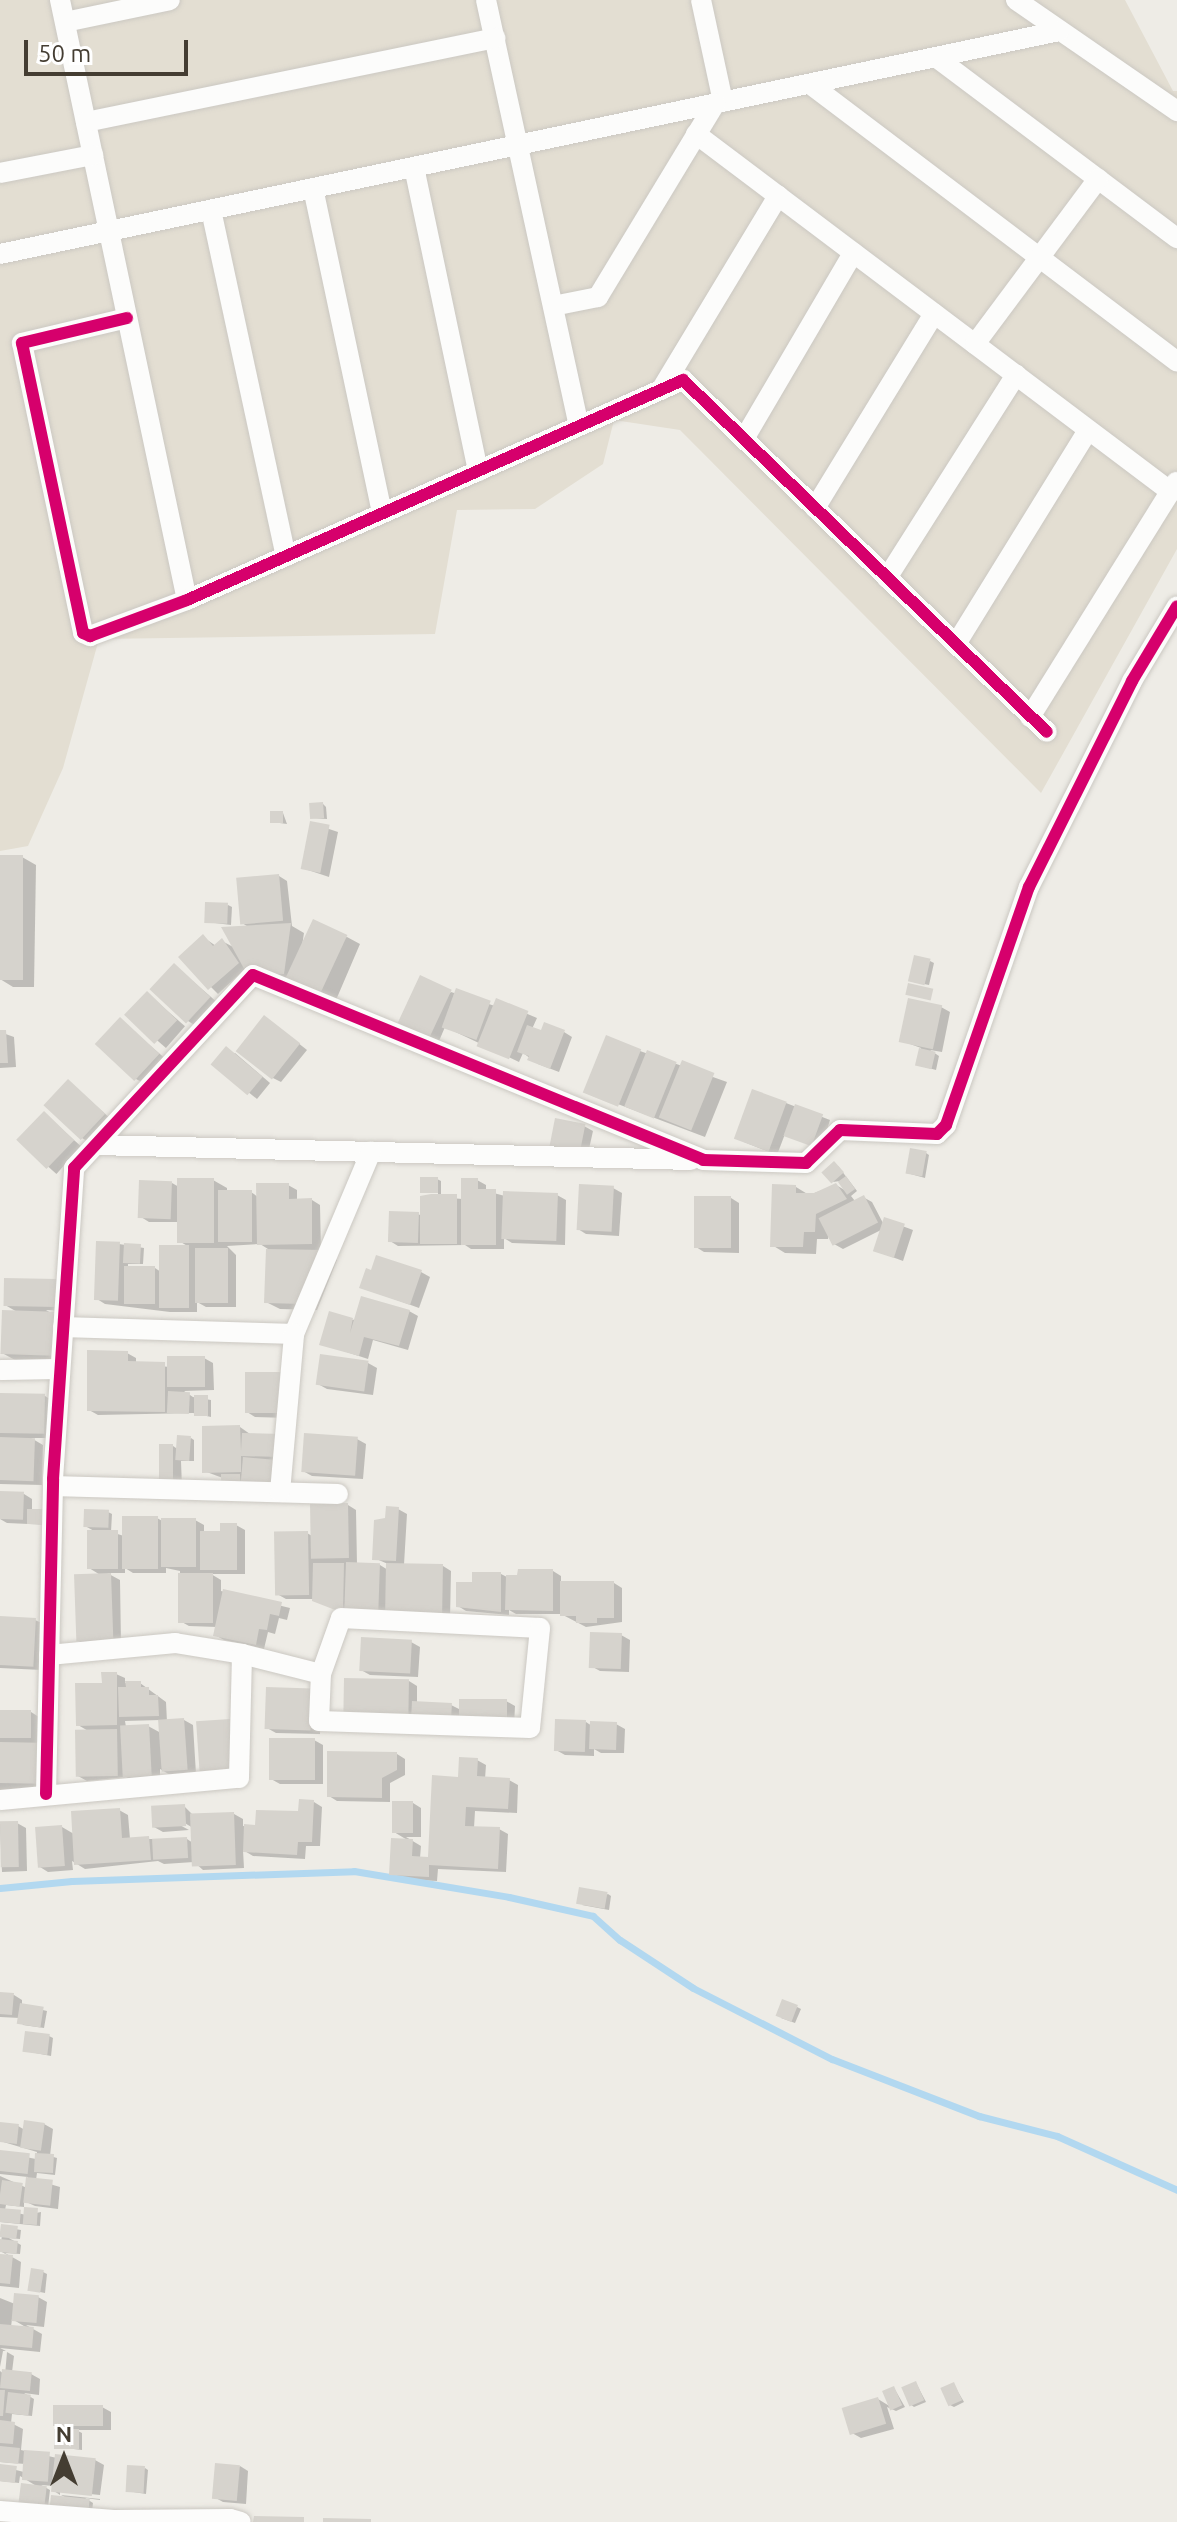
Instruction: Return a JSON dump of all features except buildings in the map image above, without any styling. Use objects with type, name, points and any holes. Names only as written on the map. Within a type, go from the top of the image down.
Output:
[{"type":"street","points":[[60,0],[187,600]]},
{"type":"street","points":[[65,22],[170,0]]},
{"type":"street","points":[[486,0],[579,426]]},
{"type":"street","points":[[1016,0],[1177,111]]},
{"type":"street","points":[[553,306],[598,297],[696,134],[719,103],[704,1]]},
{"type":"street","points":[[0,254],[1059,31]]},
{"type":"street","points":[[86,122],[495,38]]},
{"type":"street","points":[[937,58],[1177,238]]},
{"type":"street","points":[[810,84],[1177,362]]},
{"type":"street","points":[[696,134],[1088,430],[1174,487],[1030,717]]},
{"type":"street","points":[[0,173],[93,155]]},
{"type":"street","points":[[414,167],[478,471]]},
{"type":"street","points":[[975,344],[1098,179]]},
{"type":"street","points":[[313,188],[382,513]]},
{"type":"street","points":[[661,390],[778,196]]},
{"type":"street","points":[[211,210],[286,556]]},
{"type":"street","points":[[744,439],[853,253]]},
{"type":"street","points":[[815,508],[934,314]]},
{"type":"street","points":[[127,318],[22,343],[83,633],[90,636],[187,600],[683,380],[1047,732]]},
{"type":"street","points":[[887,578],[1016,375]]},
{"type":"street","points":[[956,644],[1088,430]]},
{"type":"street","points":[[96,1145],[806,1163],[840,1130],[925,1136],[937,1134],[946,1125],[1029,887],[1132,681],[1177,606]]},
{"type":"street","points":[[46,1794],[53,1486],[74,1168],[253,975],[703,1160]]},
{"type":"street","points":[[280,1492],[294,1334],[371,1152]]},
{"type":"street","points":[[63,1327],[294,1334]]},
{"type":"street","points":[[0,1370],[60,1369]]},
{"type":"street","points":[[53,1486],[338,1494]]},
{"type":"street","points":[[341,1618],[540,1628],[530,1728],[319,1721],[321,1674],[341,1618]]},
{"type":"street","points":[[49,1655],[175,1643],[242,1654],[321,1674]]},
{"type":"street","points":[[0,1800],[239,1778],[242,1654]]},
{"type":"street","points":[[0,2511],[114,2521],[230,2519],[241,2522]]},
{"type":"shaded area","points":[[0,0],[1125,0],[1173,91],[1177,91],[1177,549],[1041,793],[680,430],[614,420],[603,464],[535,509],[457,510],[435,634],[99,639],[63,768],[28,846],[0,851]]},
{"type":"waterway","points":[[0,1888],[72,1881],[354,1871],[509,1897],[593,1916],[620,1940],[693,1988],[832,2059],[979,2116],[1057,2136],[1177,2190]]},
{"type":"cycle path","points":[[127,318],[22,343],[83,633],[90,636],[187,600],[683,380],[1047,732]]},
{"type":"cycle path","points":[[46,1794],[53,1479],[74,1168],[253,975],[703,1160],[806,1163],[840,1130],[937,1134],[946,1125],[1029,887],[1132,681],[1177,606]]}]
